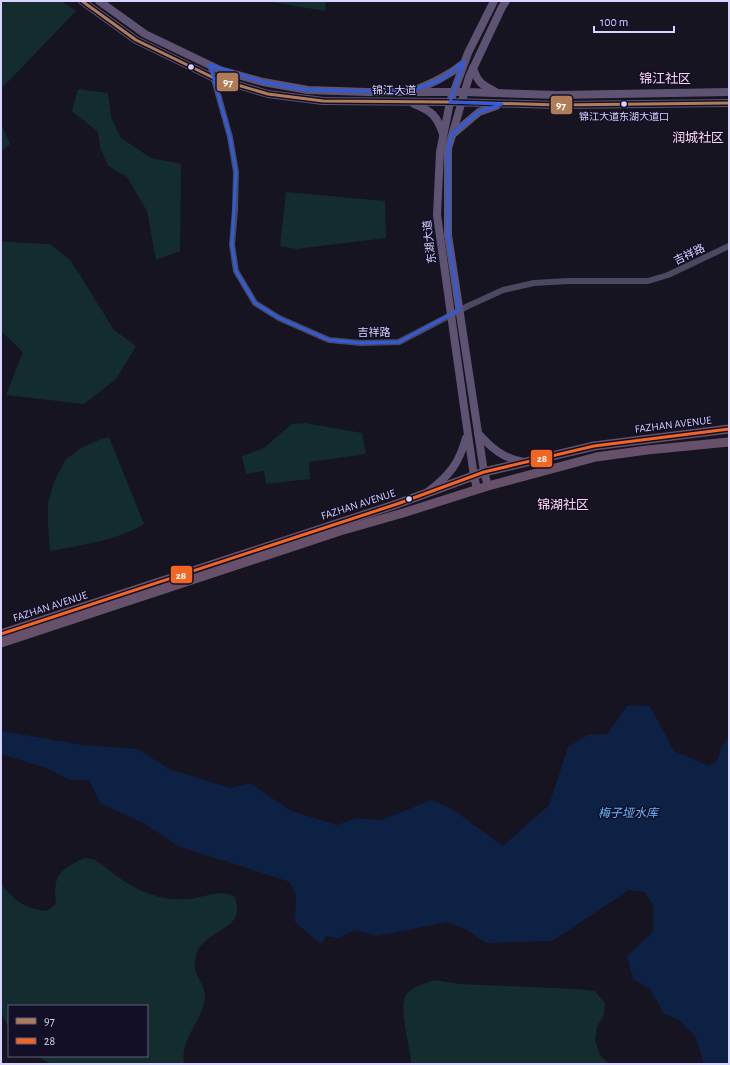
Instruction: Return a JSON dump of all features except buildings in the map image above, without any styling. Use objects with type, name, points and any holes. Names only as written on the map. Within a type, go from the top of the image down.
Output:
[{"type":"highway","name":"FAZHAN AVENUE","points":[[1,634],[397,504],[484,472],[594,446],[729,429]]},
{"type":"highway","name":"FAZHAN AVENUE","points":[[1,643],[340,531],[403,513],[477,489],[596,458],[647,450],[729,442]]},
{"type":"main road","name":"锦江大道","points":[[82,1],[136,40],[214,78],[268,94],[323,101],[558,105],[729,103]]},
{"type":"main road","name":"锦江大道","points":[[99,1],[145,34],[220,70],[264,82],[308,90],[558,95],[729,92]]},
{"type":"main road","name":"东湖大道","points":[[477,489],[450,315],[437,215],[440,152],[450,102],[464,62],[494,1]]},
{"type":"main road","name":"东湖大道","points":[[488,486],[484,472],[448,235],[448,149],[473,68],[506,1]]},
{"type":"main road","points":[[409,92],[433,83],[446,76],[464,62]]},
{"type":"main road","points":[[473,68],[476,78],[484,86],[500,94]]},
{"type":"main road","points":[[408,102],[427,109],[439,121],[443,134]]},
{"type":"main road","points":[[452,134],[479,112],[502,104]]},
{"type":"main road","points":[[478,433],[497,451],[513,460],[525,462]]},
{"type":"main road","points":[[425,494],[443,480],[455,467],[463,452],[468,434]]},
{"type":"street","name":"吉祥路","points":[[210,65],[230,137],[236,172],[232,245],[236,271],[255,302],[279,318],[329,340],[361,343],[399,342],[459,310],[503,290],[534,283],[568,281],[648,281],[668,275],[729,246]]},
{"type":"highlighted area","points":[[464,62],[450,102],[502,104],[479,112],[452,134],[448,149],[448,235],[459,310],[399,342],[361,343],[329,340],[279,318],[255,303],[236,271],[232,245],[236,172],[230,137],[210,65],[263,82],[308,90],[409,92],[442,79]]},
{"type":"green space","points":[[1,1],[61,1],[76,11],[1,89]]},
{"type":"green space","points":[[266,1],[326,1],[325,11]]},
{"type":"green space","points":[[78,89],[108,93],[111,117],[121,138],[151,158],[181,164],[180,251],[156,260],[147,211],[127,177],[108,166],[100,147],[98,132],[72,111]]},
{"type":"green space","points":[[1,123],[10,144],[1,152]]},
{"type":"green space","points":[[286,192],[385,201],[386,238],[296,249],[280,246]]},
{"type":"green space","points":[[1,241],[50,244],[71,261],[114,330],[136,346],[116,379],[84,404],[6,395],[23,352],[1,331]]},
{"type":"green space","points":[[305,423],[362,433],[366,454],[309,462],[310,479],[266,484],[264,471],[246,474],[242,456],[264,448],[292,424]]},
{"type":"green space","points":[[109,437],[144,524],[122,535],[50,551],[48,503],[54,482],[65,460],[81,448]]},
{"type":"green space","points":[[84,858],[89,858],[102,864],[130,885],[144,892],[166,898],[189,899],[217,893],[234,896],[237,907],[236,915],[233,921],[205,941],[197,952],[195,968],[203,986],[205,997],[201,1013],[185,1046],[183,1055],[184,1064],[51,1064],[38,1057],[148,1057],[148,1005],[8,1005],[8,1026],[1,1013],[1,884],[21,903],[33,908],[47,911],[56,904],[55,894],[57,880],[63,870]]},
{"type":"green space","points":[[434,980],[460,984],[595,991],[605,1003],[604,1015],[597,1027],[595,1040],[600,1055],[609,1064],[411,1064],[405,1028],[403,1008],[404,1000],[407,994],[413,989]]},
{"type":"water","name":"梅子垭水库","points":[[628,705],[650,706],[674,751],[709,766],[718,760],[721,748],[729,737],[729,1064],[704,1064],[696,1037],[679,1020],[664,1014],[650,989],[633,979],[627,956],[653,932],[654,907],[645,892],[629,890],[552,941],[486,943],[467,930],[448,922],[377,936],[355,930],[339,938],[326,936],[321,944],[295,922],[296,895],[290,882],[178,846],[145,824],[100,803],[89,780],[70,780],[46,768],[1,754],[1,731],[84,745],[138,749],[169,769],[230,788],[250,783],[291,811],[337,825],[357,818],[381,820],[432,800],[452,809],[503,846],[549,805],[568,747],[587,735],[607,734]]},
{"type":"transit line","name":"97","points":[[82,1],[136,40],[214,78],[268,94],[323,101],[558,105],[729,103]]},
{"type":"transit line","name":"28","points":[[1,634],[397,504],[484,472],[594,446],[729,429]]},
{"type":"place","name":"锦江大道东湖大道口","points":[[624,104]]},
{"type":"district","name":"锦江社区","points":[[665,78]]},
{"type":"district","name":"润城社区","points":[[698,137]]},
{"type":"district","name":"锦湖社区","points":[[563,504]]}]
